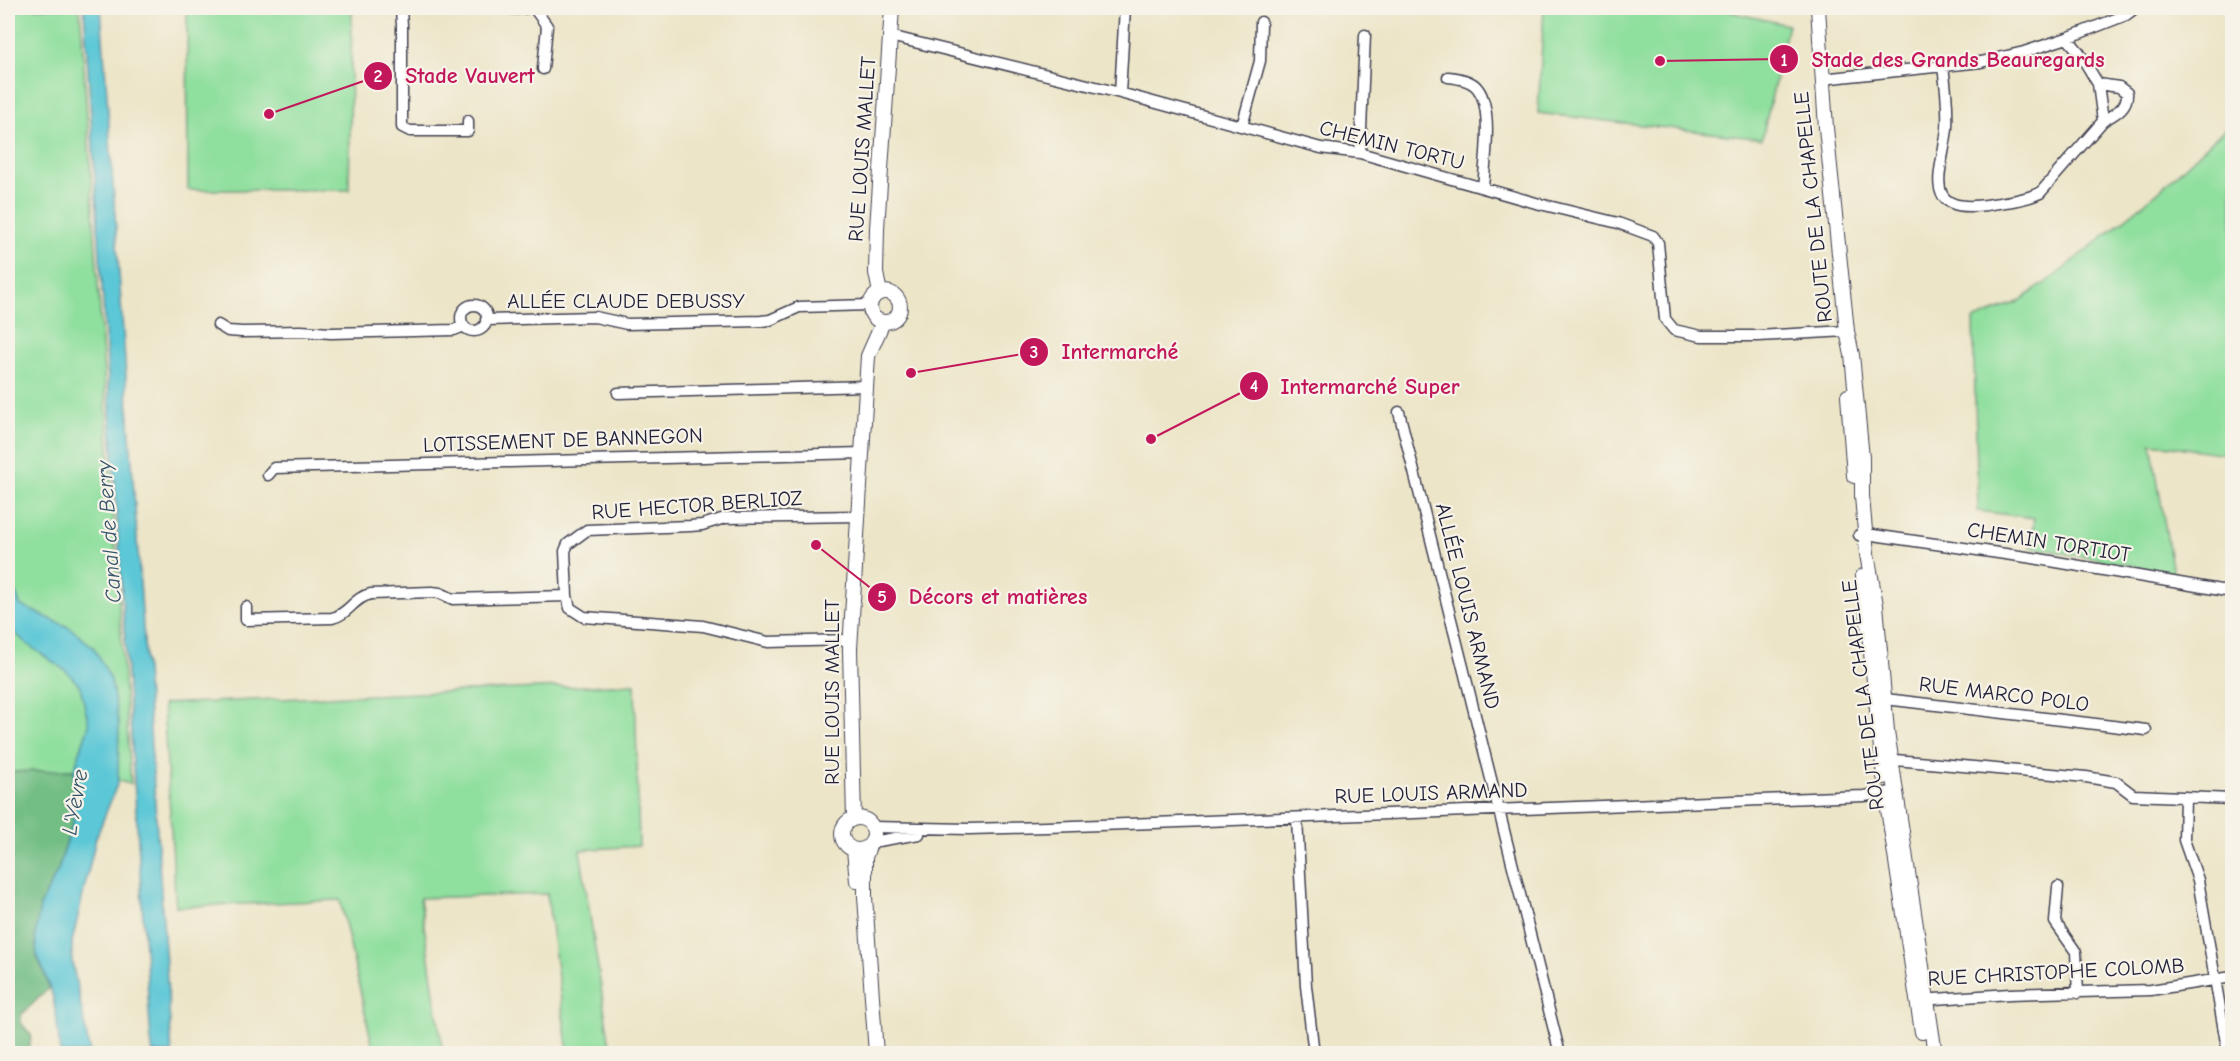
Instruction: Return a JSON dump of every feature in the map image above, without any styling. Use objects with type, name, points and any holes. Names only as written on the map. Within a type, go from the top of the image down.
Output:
[{"type":"main road","name":"RUE LOUIS MALLET","points":[[869,1053],[854,850],[845,844],[842,834],[845,824],[854,819],[849,698],[850,640],[868,356],[883,322],[891,321],[897,316],[900,304],[892,294],[880,293],[876,273],[892,8]]},
{"type":"main road","name":"ROUTE DE LA CHAPELLE","points":[[1818,8],[1822,79],[1847,331],[1844,345],[1862,534],[1886,759],[1922,999],[1926,1053]]},
{"type":"main road","points":[[880,293],[874,297],[870,305],[873,316],[883,322]]},
{"type":"main road","points":[[854,819],[864,820],[872,826],[873,831],[865,857],[865,897],[876,1053]]},
{"type":"main road","points":[[854,850],[864,849],[870,844]]},
{"type":"main road","name":"ROUTE DE LA CHAPELLE","points":[[1922,999],[1935,1053]]},
{"type":"street","points":[[400,8],[402,127],[410,131],[468,131],[468,121]]},
{"type":"street","points":[[500,8],[526,8]]},
{"type":"street","points":[[534,8],[547,26],[543,69]]},
{"type":"street","points":[[1120,93],[1125,8]]},
{"type":"street","points":[[1822,79],[1981,62],[2024,52],[2067,38],[2126,15],[2135,8]]},
{"type":"street","points":[[1242,126],[1260,61],[1261,22]]},
{"type":"street","points":[[1360,153],[1365,35]]},
{"type":"street","name":"CHEMIN TORTU","points":[[890,36],[1120,93],[1321,148],[1360,153],[1536,203],[1617,223],[1653,236],[1658,243],[1665,319],[1674,330],[1701,336],[1758,336],[1847,331]]},
{"type":"street","points":[[2067,38],[2079,52],[2098,84],[2103,121]]},
{"type":"street","points":[[1942,67],[1946,87],[1947,125],[1938,178],[1941,193],[1949,203],[1956,207],[2028,199],[2040,193],[2103,121],[2122,108],[2127,100],[2127,93],[2120,87],[2098,84]]},
{"type":"street","points":[[1448,77],[1460,78],[1478,87],[1486,107],[1483,187]]},
{"type":"street","name":"ALLÉE CLAUDE DEBUSSY","points":[[473,305],[483,309],[486,320],[483,327],[470,330],[464,326],[461,316],[467,306],[473,305]]},
{"type":"street","name":"ALLÉE CLAUDE DEBUSSY","points":[[486,320],[595,317],[627,324],[761,321],[770,320],[799,307],[870,305]]},
{"type":"street","name":"ALLÉE CLAUDE DEBUSSY","points":[[218,325],[228,331],[242,332],[331,333],[454,330],[464,326]]},
{"type":"street","points":[[618,393],[867,386]]},
{"type":"street","name":"ALLÉE LOUIS ARMAND","points":[[1399,412],[1560,1053]]},
{"type":"street","name":"LOTISSEMENT DE BANNEGON","points":[[268,475],[274,468],[863,453]]},
{"type":"street","name":"RUE HECTOR BERLIOZ","points":[[567,596],[565,550],[568,544],[586,530],[702,525],[725,518],[859,516]]},
{"type":"street","name":"CHEMIN TORTIOT","points":[[1862,534],[2033,558],[2232,592]]},
{"type":"street","points":[[246,607],[246,620],[277,620],[339,617],[358,599],[371,594],[432,592],[453,600],[567,596],[570,608],[584,617],[710,627],[768,642],[850,640]]},
{"type":"street","name":"RUE MARCO POLO","points":[[1879,698],[2129,723],[2146,730]]},
{"type":"street","points":[[1886,759],[2086,777],[2116,782],[2133,795],[2232,799]]},
{"type":"street","name":"RUE LOUIS ARMAND","points":[[872,826],[969,829],[1297,819],[1864,796],[1891,792]]},
{"type":"street","points":[[2185,797],[2184,840],[2198,880],[2228,1053]]},
{"type":"street","points":[[1297,819],[1306,986],[1314,1053]]},
{"type":"street","name":"RUE LOUIS ARMAND","points":[[870,844],[891,837],[969,829]]},
{"type":"street","points":[[2058,887],[2055,922],[2076,952],[2078,993]]},
{"type":"street","name":"RUE CHRISTOPHE COLOMB","points":[[1922,999],[2151,990],[2232,977]]},
{"type":"green space","points":[[8,8],[80,8],[131,784],[74,770],[8,772]]},
{"type":"green space","points":[[187,8],[352,8],[349,190],[188,190]]},
{"type":"green space","points":[[1544,8],[1713,8],[1788,25],[1762,139],[1538,113]]},
{"type":"green space","points":[[2232,122],[2232,455],[2151,443],[2173,573],[2030,547],[2034,518],[1978,511],[1973,320],[2018,302],[2055,276],[2158,192]]},
{"type":"green space","points":[[635,684],[639,846],[580,850],[611,1053],[568,1053],[547,894],[420,898],[443,1054],[374,1053],[340,900],[176,907],[163,704]]},
{"type":"green space","points":[[74,770],[73,822],[58,870],[40,906],[37,956],[49,988],[21,1015],[21,1023],[31,1035],[29,1053],[8,1053],[8,772]]},
{"type":"water","points":[[84,8],[101,8],[172,1053],[153,1053],[151,1042]]},
{"type":"water","name":"L'Yèvre","points":[[8,568],[20,605],[70,628],[94,648],[111,680],[119,726],[118,782],[96,838],[72,942],[72,961],[90,1053],[60,1053],[53,997],[37,956],[35,936],[40,906],[58,870],[73,822],[74,770],[89,725],[80,686],[66,671],[27,644],[8,627]]},
{"type":"place","name":"Stade des Grands Beauregards","points":[[1660,61]]},
{"type":"place","name":"Stade Vauvert","points":[[269,114]]},
{"type":"place","name":"Intermarché","points":[[911,373]]},
{"type":"place","name":"Intermarché Super","points":[[1151,439]]},
{"type":"place","name":"Décors et matières","points":[[816,545]]},
{"type":"water label","name":"Canal de Berry","points":[[108,532]]}]
